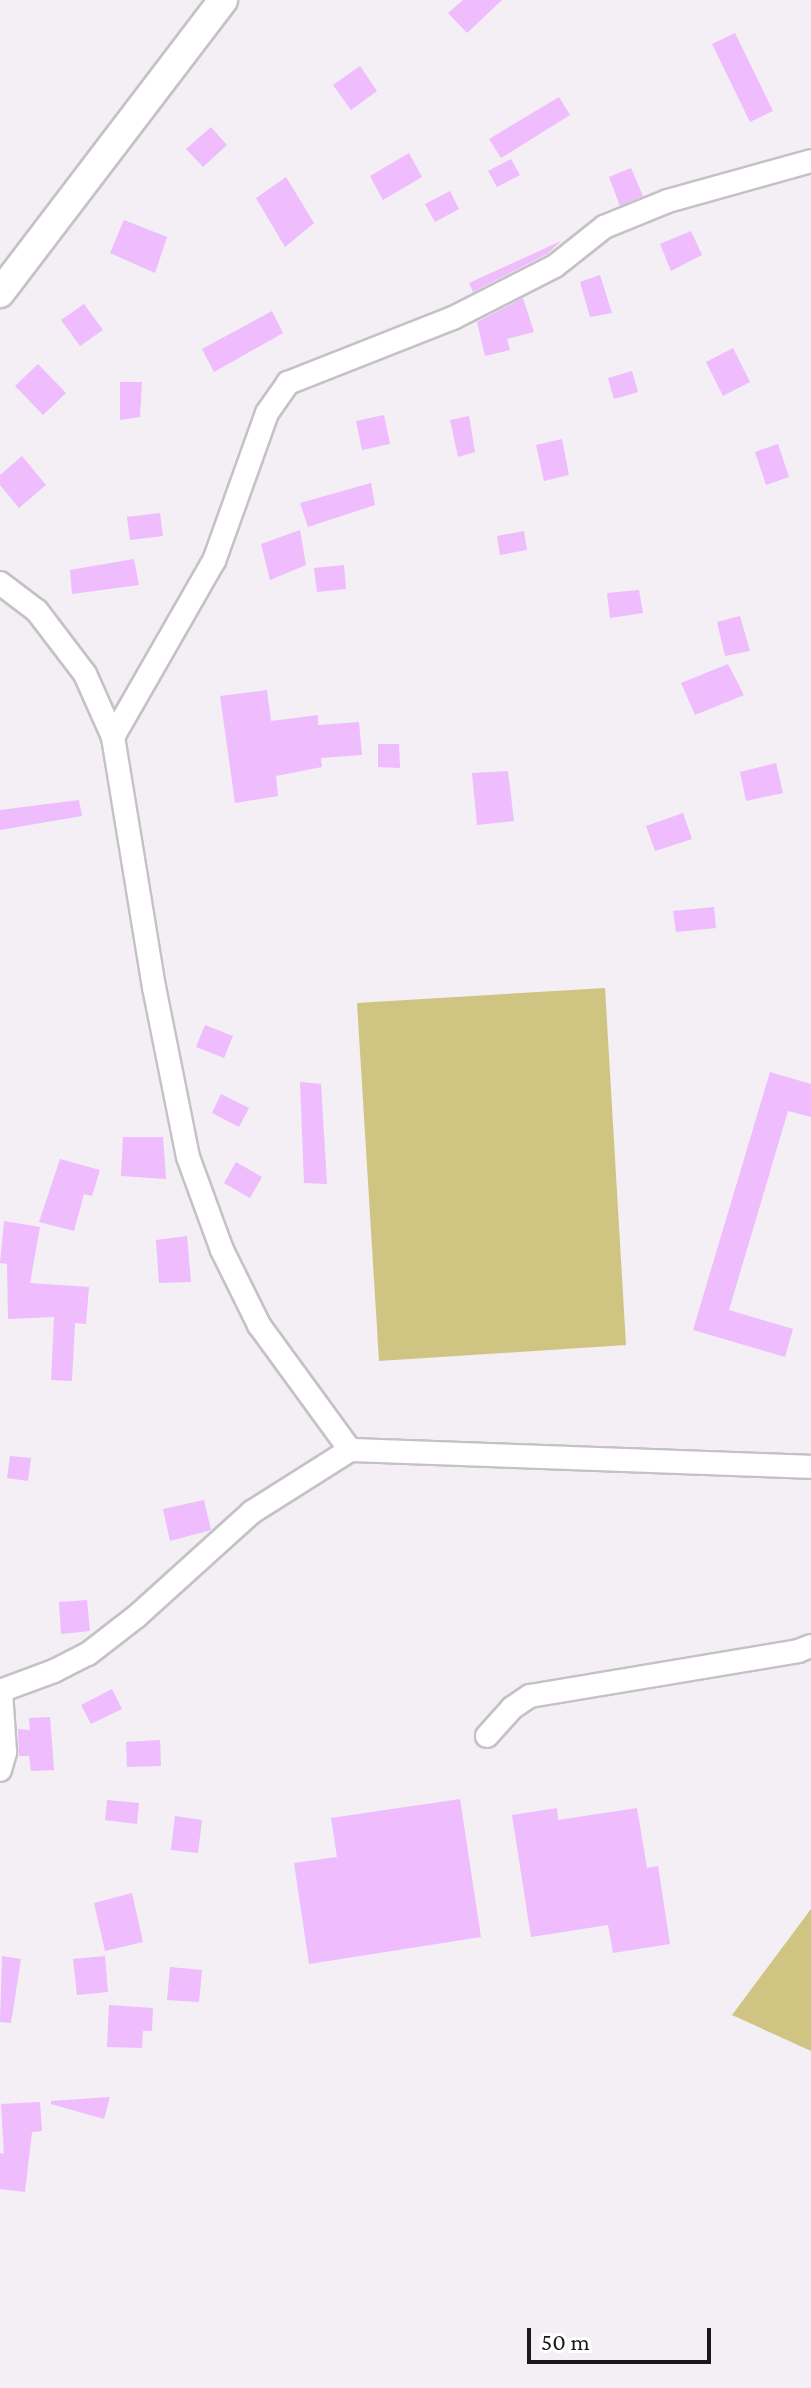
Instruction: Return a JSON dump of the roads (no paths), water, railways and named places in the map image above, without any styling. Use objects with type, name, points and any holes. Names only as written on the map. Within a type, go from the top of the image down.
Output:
[{"type":"street","points":[[0,293],[223,0]]},
{"type":"street","points":[[113,737],[214,561],[267,413],[288,383],[453,318],[555,266],[604,227],[668,201],[811,161]]},
{"type":"street","points":[[0,583],[37,611],[85,674],[113,737],[154,987],[188,1157],[222,1250],[259,1325],[350,1450]]},
{"type":"street","points":[[0,1770],[5,1752],[0,1690],[88,1654],[137,1616],[252,1512],[350,1450],[811,1467]]},
{"type":"street","points":[[487,1736],[512,1708],[530,1696],[798,1651],[811,1646]]}]
